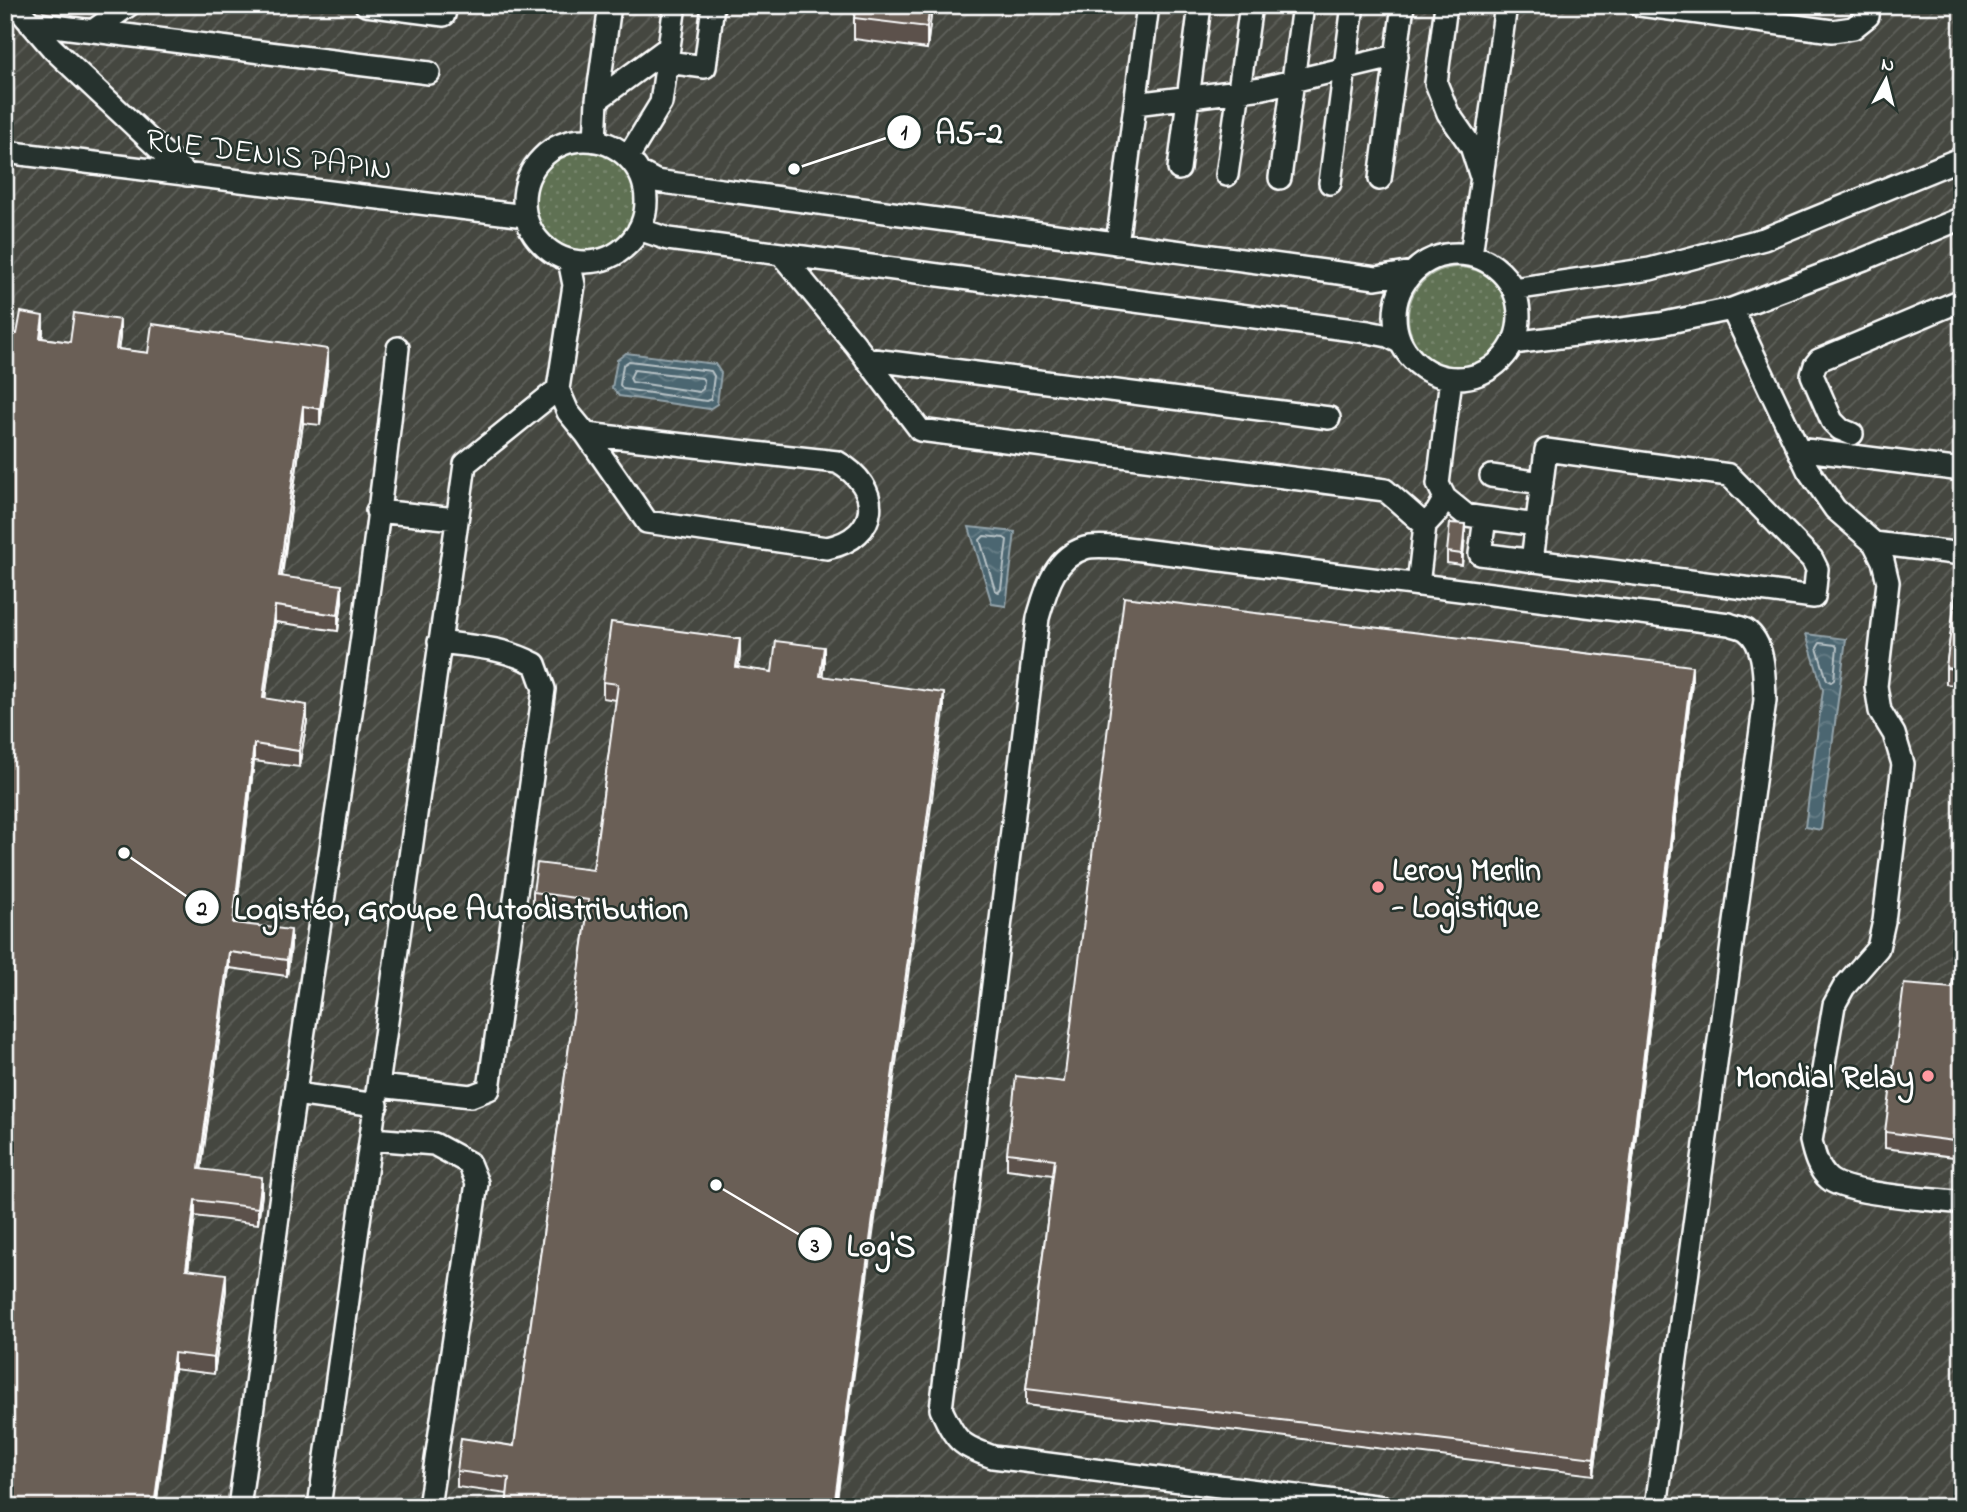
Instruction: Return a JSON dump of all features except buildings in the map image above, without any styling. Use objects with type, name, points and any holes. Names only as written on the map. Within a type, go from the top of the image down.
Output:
[{"type":"street","points":[[15,5],[52,48],[187,175]]},
{"type":"street","points":[[94,30],[129,5]]},
{"type":"street","points":[[366,5],[444,15],[446,5]]},
{"type":"street","points":[[595,141],[597,100],[610,5]]},
{"type":"street","points":[[675,5],[661,103],[633,164],[645,191],[645,211],[639,229],[626,245],[609,257],[589,261],[569,260],[550,251],[534,236],[525,216],[523,196],[528,176],[539,159],[555,147],[575,140],[595,141],[612,146],[633,164],[656,181],[1376,278],[1413,272]]},
{"type":"street","points":[[668,55],[705,67],[713,5]]},
{"type":"street","points":[[1117,244],[1148,5]]},
{"type":"street","points":[[1179,169],[1200,5]]},
{"type":"street","points":[[1227,175],[1251,5]]},
{"type":"street","points":[[1280,178],[1303,5]]},
{"type":"street","points":[[1330,183],[1353,5]]},
{"type":"street","points":[[1380,179],[1404,5]]},
{"type":"street","points":[[1446,5],[1436,83],[1448,113],[1471,146],[1482,179]]},
{"type":"street","points":[[1471,255],[1506,5]]},
{"type":"street","points":[[1640,5],[1832,31],[1853,28],[1868,16],[1869,5]]},
{"type":"street","points":[[30,23],[429,73]]},
{"type":"street","points":[[597,100],[668,55]]},
{"type":"street","points":[[1135,104],[1240,91],[1294,81],[1398,55]]},
{"type":"street","name":"RUE DENIS PAPIN","points":[[5,152],[525,216]]},
{"type":"street","points":[[1513,289],[1650,269],[1764,239],[1962,158]]},
{"type":"street","points":[[1513,343],[1660,324],[1732,309],[1962,218]]},
{"type":"street","points":[[639,229],[668,239],[1368,332],[1388,336],[1401,343]]},
{"type":"street","points":[[781,254],[920,430],[1385,490],[1425,525]]},
{"type":"street","points":[[1450,254],[1471,255],[1488,262],[1503,274],[1513,289],[1519,306],[1519,325],[1513,343],[1503,358],[1488,370],[1470,377],[1451,378],[1435,374],[1421,367],[1409,356],[1401,343],[1395,325],[1395,305],[1401,288],[1413,272],[1430,260],[1450,254]]},
{"type":"street","points":[[569,260],[573,285],[558,389],[568,412],[647,522],[827,548],[846,544],[862,530],[870,510],[866,488],[854,471],[837,462],[586,434]]},
{"type":"street","points":[[1852,434],[1840,429],[1832,421],[1812,375],[1819,360],[1962,300]]},
{"type":"street","points":[[1732,309],[1808,470],[1835,509],[1874,543],[1883,561],[1888,582],[1876,686],[1880,711],[1894,734],[1903,764],[1884,921],[1878,947],[1844,987],[1834,1005],[1811,1141],[1815,1160],[1828,1179],[1847,1189],[1962,1203]]},
{"type":"street","points":[[239,1507],[295,1094],[345,766],[398,348]]},
{"type":"street","points":[[866,359],[1329,418]]},
{"type":"street","points":[[1451,378],[1438,484],[1445,498],[1466,515],[1537,525]]},
{"type":"street","points":[[319,1507],[465,464],[558,389]]},
{"type":"street","points":[[1798,449],[1962,470]]},
{"type":"street","points":[[1485,518],[1480,554],[1532,561],[1814,597],[1817,569],[1812,559],[1729,475],[1546,450],[1532,561]]},
{"type":"street","points":[[1492,476],[1542,483]]},
{"type":"street","points":[[1418,585],[1425,525],[1445,498]]},
{"type":"street","points":[[377,511],[456,519]]},
{"type":"street","points":[[1874,543],[1962,554]]},
{"type":"street","points":[[1383,1507],[993,1457],[967,1448],[951,1430],[940,1409],[1038,618],[1048,583],[1062,562],[1085,548],[1118,547],[1729,624],[1746,630],[1755,640],[1764,665],[1765,700],[1656,1507]]},
{"type":"street","points":[[295,1094],[471,1096],[489,1088],[544,689],[535,664],[522,657],[488,648],[439,642]]},
{"type":"street","points":[[372,1139],[434,1144],[469,1163],[477,1183],[429,1507]]},
{"type":"shaded area","points":[[5,5],[1962,5],[1962,1507],[5,1507]]},
{"type":"green space","points":[[585,150],[613,158],[627,172],[635,200],[627,228],[613,242],[585,250],[557,242],[543,228],[535,200],[543,172],[557,158]]},
{"type":"green space","points":[[1458,267],[1477,271],[1493,282],[1504,298],[1508,317],[1504,336],[1493,352],[1477,363],[1458,367],[1439,363],[1423,352],[1412,336],[1408,317],[1412,298],[1423,282],[1439,271]]},
{"type":"water","points":[[626,353],[715,364],[721,373],[717,404],[709,409],[619,396],[612,388],[617,360]]},
{"type":"water","points":[[969,527],[1015,532],[1006,606],[992,604]]},
{"type":"water","points":[[1806,634],[1846,639],[1821,830],[1805,827],[1823,690]]},
{"type":"place","name":"A5-2","points":[[794,169]]},
{"type":"place","name":"Logistéo, Groupe Autodistribution","points":[[124,853]]},
{"type":"place","name":"Leroy Merlin - Logistique","points":[[1378,887]]},
{"type":"place","name":"Mondial Relay","points":[[1928,1076]]},
{"type":"place","name":"Log'S","points":[[716,1185]]}]
